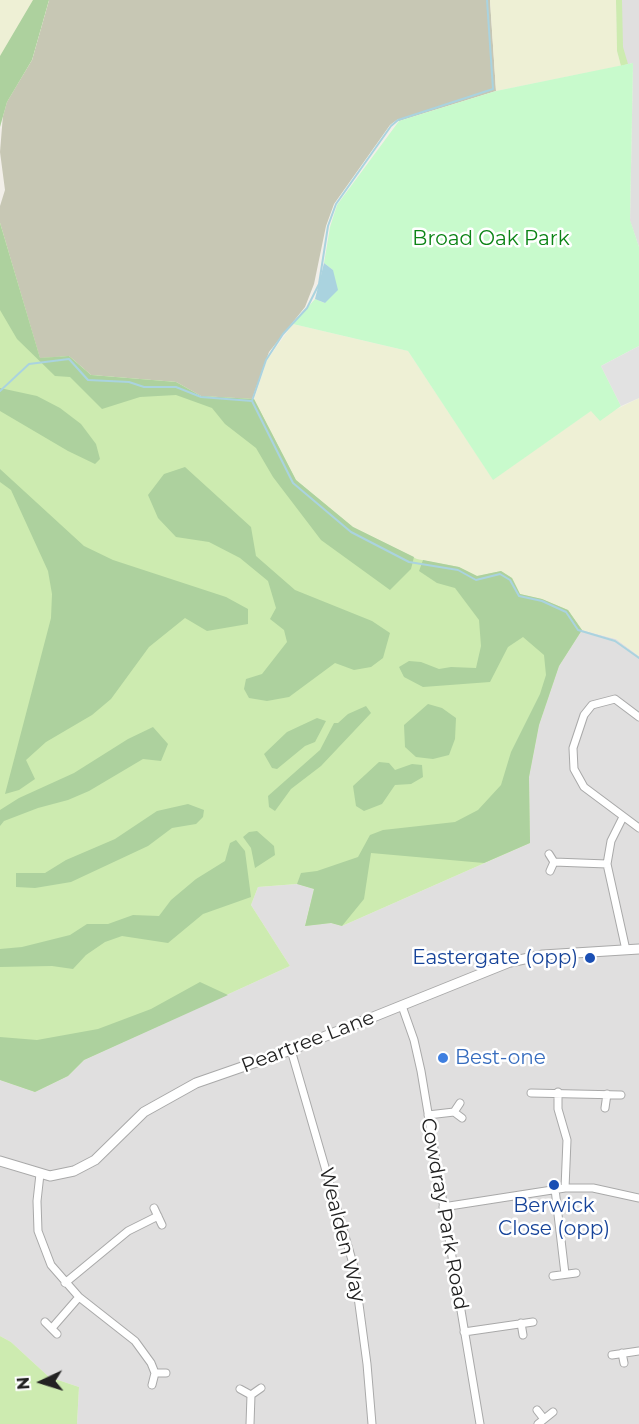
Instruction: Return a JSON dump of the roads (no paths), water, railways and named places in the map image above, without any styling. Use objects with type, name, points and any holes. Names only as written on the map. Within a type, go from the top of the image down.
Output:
[{"type":"street","points":[[639,717],[615,699],[592,705],[584,715],[573,748],[574,769],[584,787],[639,828]]},
{"type":"street","points":[[623,817],[611,841],[607,864],[626,950]]},
{"type":"street","points":[[549,854],[554,862]]},
{"type":"street","points":[[554,862],[607,864]]},
{"type":"street","points":[[550,871],[554,862]]},
{"type":"street","name":"Peartree Lane","points":[[0,1161],[40,1174],[64,1174],[87,1165],[157,1102],[196,1083],[291,1050],[510,962],[543,955],[639,949]]},
{"type":"street","name":"Cowdray Park Road","points":[[402,1006],[414,1041],[428,1115],[480,1424]]},
{"type":"street","name":"Wealden Way","points":[[291,1050],[354,1267],[367,1364],[372,1424]]},
{"type":"street","points":[[558,1092],[558,1109],[567,1140],[565,1188]]},
{"type":"street","points":[[531,1093],[621,1095]]},
{"type":"street","points":[[605,1108],[607,1094]]},
{"type":"street","points":[[454,1112],[459,1103]]},
{"type":"street","points":[[428,1115],[454,1112],[462,1118]]},
{"type":"street","points":[[40,1174],[37,1201],[38,1231],[51,1265],[79,1297],[135,1341],[151,1363],[155,1373],[152,1385]]},
{"type":"street","points":[[443,1206],[565,1188],[592,1188],[622,1192],[639,1198]]},
{"type":"street","points":[[555,1189],[565,1274]]},
{"type":"street","points":[[154,1208],[162,1225]]},
{"type":"street","points":[[65,1283],[128,1231],[158,1216]]},
{"type":"street","points":[[553,1276],[576,1273]]},
{"type":"street","points":[[45,1322],[54,1331],[79,1297]]},
{"type":"street","points":[[464,1332],[533,1322]]},
{"type":"street","points":[[522,1323],[523,1335]]},
{"type":"street","points":[[612,1355],[639,1351]]},
{"type":"street","points":[[622,1353],[624,1363]]},
{"type":"street","points":[[155,1373],[165,1373]]},
{"type":"street","points":[[249,1424],[252,1395],[261,1388]]},
{"type":"street","points":[[240,1389],[252,1395]]},
{"type":"street","points":[[537,1410],[541,1422],[553,1412]]},
{"type":"water","points":[[324,263],[333,270],[338,290],[325,303],[315,299]]},
{"type":"waterway","points":[[252,401],[266,360],[283,334],[307,308],[319,284],[328,226],[336,204],[391,126],[398,120],[493,89],[487,0]]},
{"type":"waterway","points":[[0,391],[29,364],[69,359],[88,380],[129,382],[144,387],[176,387],[201,397],[252,401],[293,483],[351,532],[409,562],[458,570],[476,580],[500,574],[510,580],[519,596],[542,601],[566,612],[578,630],[615,641],[639,658]]},
{"type":"place","name":"Eastergate (opp)","points":[[590,958]]},
{"type":"place","name":"Best-one","points":[[443,1058]]},
{"type":"place","name":"Berwick Close (opp)","points":[[554,1185]]},
{"type":"park label","name":"Broad Oak Park","points":[[491,239]]}]
